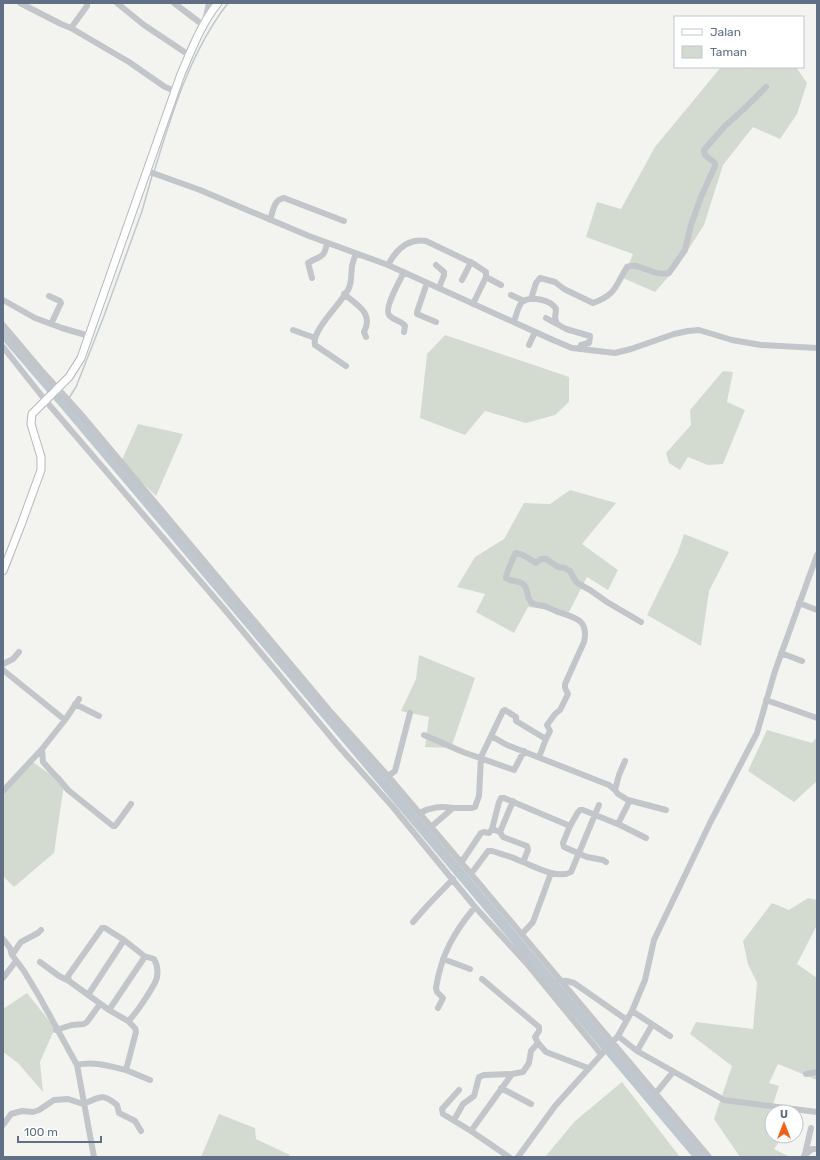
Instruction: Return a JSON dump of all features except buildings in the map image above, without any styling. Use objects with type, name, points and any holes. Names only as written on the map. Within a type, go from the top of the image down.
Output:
[{"type":"main road","points":[[3,571],[22,525],[41,470],[41,457],[30,418],[34,410],[57,390],[82,358],[151,172],[175,91],[189,55],[204,23],[218,3]]},
{"type":"street","points":[[20,3],[71,28],[129,62],[166,87],[175,91]]},
{"type":"street","points":[[71,28],[87,6],[87,3]]},
{"type":"street","points":[[117,3],[144,25],[189,55]]},
{"type":"street","points":[[174,3],[204,23],[210,3]]},
{"type":"street","points":[[531,299],[536,283],[540,278],[555,282],[593,303],[611,294],[615,290],[627,266],[629,265],[635,265],[656,274],[669,273],[685,250],[693,219],[715,166],[715,163],[705,155],[704,150],[766,87]]},
{"type":"street","points":[[151,172],[200,190],[327,243],[388,265],[563,345],[579,349],[615,353],[688,330],[699,330],[732,340],[761,345],[817,348]]},
{"type":"street","points":[[270,220],[276,201],[284,198],[344,221]]},
{"type":"street","points":[[388,265],[393,256],[402,246],[416,240],[426,241],[471,262],[486,272],[486,277],[473,304]]},
{"type":"street","points":[[312,278],[308,263],[322,257],[327,243]]},
{"type":"street","points":[[346,366],[314,345],[315,338],[332,310],[349,288],[352,264],[356,254]]},
{"type":"street","points":[[462,280],[471,262]]},
{"type":"street","points":[[436,265],[444,272],[439,288]]},
{"type":"street","points":[[404,272],[388,306],[390,316],[402,322],[405,326],[404,332]]},
{"type":"street","points":[[486,277],[501,285]]},
{"type":"street","points":[[428,283],[417,314],[436,322]]},
{"type":"street","points":[[344,294],[366,314],[367,326],[364,332],[366,336]]},
{"type":"street","points":[[511,295],[524,301]]},
{"type":"street","points":[[49,296],[60,301],[61,303],[51,324]]},
{"type":"street","points":[[514,322],[521,303],[531,299],[544,301],[554,306],[556,309],[555,323]]},
{"type":"street","points":[[3,300],[36,318],[89,336]]},
{"type":"street","points":[[546,318],[566,329],[589,335],[589,343],[581,345],[579,349]]},
{"type":"street","points":[[3,325],[57,390],[80,413],[329,710],[420,813],[709,1157]]},
{"type":"street","points":[[293,330],[315,338]]},
{"type":"street","points":[[528,345],[535,332]]},
{"type":"street","points":[[3,347],[341,749],[392,806],[475,906],[528,965],[602,1053]]},
{"type":"street","points":[[539,757],[550,731],[547,725],[560,710],[568,694],[565,688],[566,684],[586,635],[582,622],[571,616],[533,603],[522,582],[511,581],[506,578],[506,574],[515,554],[523,555],[536,562],[541,559],[546,559],[558,567],[565,568],[570,571],[576,582],[641,622]]},
{"type":"street","points":[[518,1157],[555,1106],[618,1036],[632,1011],[645,980],[654,940],[710,823],[757,733],[766,700],[817,555]]},
{"type":"street","points":[[799,603],[817,610]]},
{"type":"street","points":[[3,664],[13,659],[19,652]]},
{"type":"street","points":[[782,653],[802,661]]},
{"type":"street","points":[[3,670],[65,720]]},
{"type":"street","points":[[3,791],[42,749],[65,720],[79,699]]},
{"type":"street","points":[[766,700],[817,718]]},
{"type":"street","points":[[75,704],[99,716]]},
{"type":"street","points":[[420,813],[435,807],[475,807],[479,796],[481,757],[505,710],[516,716],[516,721],[546,739]]},
{"type":"street","points":[[388,776],[395,771],[410,713]]},
{"type":"street","points":[[424,735],[463,752],[481,757],[514,770],[524,751]]},
{"type":"street","points":[[491,736],[507,745],[609,785],[618,794],[628,800],[666,810]]},
{"type":"street","points":[[42,749],[43,762],[68,790],[113,826],[115,826],[131,804]]},
{"type":"street","points":[[615,790],[625,761]]},
{"type":"street","points":[[3,781],[8,786]]},
{"type":"street","points":[[461,862],[481,834],[484,832],[489,834],[492,829],[500,798],[513,801],[570,826]]},
{"type":"street","points":[[618,824],[629,803],[628,800]]},
{"type":"street","points":[[500,832],[513,801]]},
{"type":"street","points":[[471,874],[488,851],[492,851],[551,873],[564,875],[571,872],[580,854],[599,805]]},
{"type":"street","points":[[431,826],[453,808]]},
{"type":"street","points":[[606,862],[587,857],[563,846],[570,826],[580,810],[595,814],[646,838]]},
{"type":"street","points":[[492,829],[500,832],[503,837],[527,846],[528,850],[523,862]]},
{"type":"street","points":[[522,934],[533,922],[551,873]]},
{"type":"street","points":[[413,922],[453,879]]},
{"type":"street","points":[[438,1008],[443,998],[437,992],[436,988],[449,942],[475,906]]},
{"type":"street","points":[[69,982],[68,976],[102,928],[106,928],[144,956],[154,959],[156,962],[158,976],[128,1021]]},
{"type":"street","points":[[3,978],[21,942],[41,930]]},
{"type":"street","points":[[3,939],[39,996],[56,1030],[77,1065],[94,1157]]},
{"type":"street","points":[[88,995],[124,940]]},
{"type":"street","points":[[109,1010],[144,956]]},
{"type":"street","points":[[443,959],[470,969]]},
{"type":"street","points":[[40,962],[100,1004],[128,1021],[134,1028],[136,1032],[126,1070]]},
{"type":"street","points":[[482,979],[538,1027],[535,1037],[546,1052],[588,1068]]},
{"type":"street","points":[[559,980],[571,982],[581,987],[627,1020]]},
{"type":"street","points":[[56,1030],[72,1025],[84,1024],[100,1004]]},
{"type":"street","points":[[632,1011],[670,1036]]},
{"type":"street","points":[[637,1051],[652,1025]]},
{"type":"street","points":[[618,1036],[637,1051],[724,1100],[817,1112]]},
{"type":"street","points":[[454,1120],[463,1104],[474,1096],[479,1077],[484,1075],[523,1072],[528,1063],[531,1051],[538,1043]]},
{"type":"street","points":[[77,1065],[103,1065],[126,1070],[150,1080]]},
{"type":"street","points":[[656,1093],[673,1072]]},
{"type":"street","points":[[806,1074],[817,1072]]},
{"type":"street","points":[[471,1131],[512,1074]]},
{"type":"street","points":[[501,1088],[531,1104]]},
{"type":"street","points":[[459,1090],[446,1103],[442,1111],[443,1114],[509,1157]]},
{"type":"street","points":[[3,1125],[11,1114],[22,1111],[33,1112],[39,1110],[54,1100],[68,1099],[83,1104],[98,1097],[106,1098],[117,1105],[121,1115],[135,1121],[141,1132]]},
{"type":"street","points":[[804,1155],[811,1128]]},
{"type":"street","points":[[804,1155],[812,1149],[817,1149]]},
{"type":"green space","points":[[720,68],[797,68],[807,83],[797,114],[780,139],[753,127],[723,165],[704,225],[677,267],[655,292],[623,278],[633,254],[586,237],[597,202],[621,209],[655,147]]},
{"type":"green space","points":[[445,335],[569,377],[569,402],[555,415],[526,423],[485,411],[465,435],[420,418],[427,354]]},
{"type":"green space","points":[[723,371],[733,372],[727,402],[745,410],[723,464],[708,465],[688,457],[680,470],[669,463],[666,453],[691,425],[690,410]]},
{"type":"green space","points":[[138,424],[183,434],[156,496],[121,462]]},
{"type":"green space","points":[[570,490],[616,503],[582,544],[618,570],[608,590],[587,577],[569,612],[528,607],[514,633],[476,612],[485,594],[457,587],[475,557],[504,539],[524,503],[550,504]]},
{"type":"green space","points":[[684,534],[729,552],[709,591],[701,646],[647,615],[678,552]]},
{"type":"green space","points":[[419,655],[475,678],[451,748],[425,747],[429,717],[401,711],[416,679]]},
{"type":"green space","points":[[767,730],[812,743],[817,737],[817,781],[794,802],[748,771]]},
{"type":"green space","points":[[30,760],[64,784],[54,853],[14,887],[3,876],[3,791]]},
{"type":"green space","points":[[808,898],[817,900],[817,925],[797,964],[817,978],[817,1080],[778,1064],[769,1083],[779,1086],[773,1104],[764,1104],[764,1144],[777,1144],[774,1149],[790,1157],[740,1157],[714,1119],[732,1066],[690,1034],[696,1022],[753,1029],[757,983],[748,964],[743,941],[772,903],[789,910]]},
{"type":"green space","points":[[27,993],[55,1028],[40,1062],[43,1092],[18,1063],[3,1052],[3,1009]]},
{"type":"green space","points":[[622,1082],[680,1157],[545,1157],[575,1121]]},
{"type":"green space","points":[[219,1114],[255,1128],[256,1139],[290,1155],[289,1157],[201,1157]]},
{"type":"waterway","points":[[154,172],[175,106],[193,62],[203,42],[228,3]]},
{"type":"waterway","points":[[69,398],[76,387],[104,316],[142,211],[152,176]]},
{"type":"waterway","points":[[3,333],[699,1157]]}]
